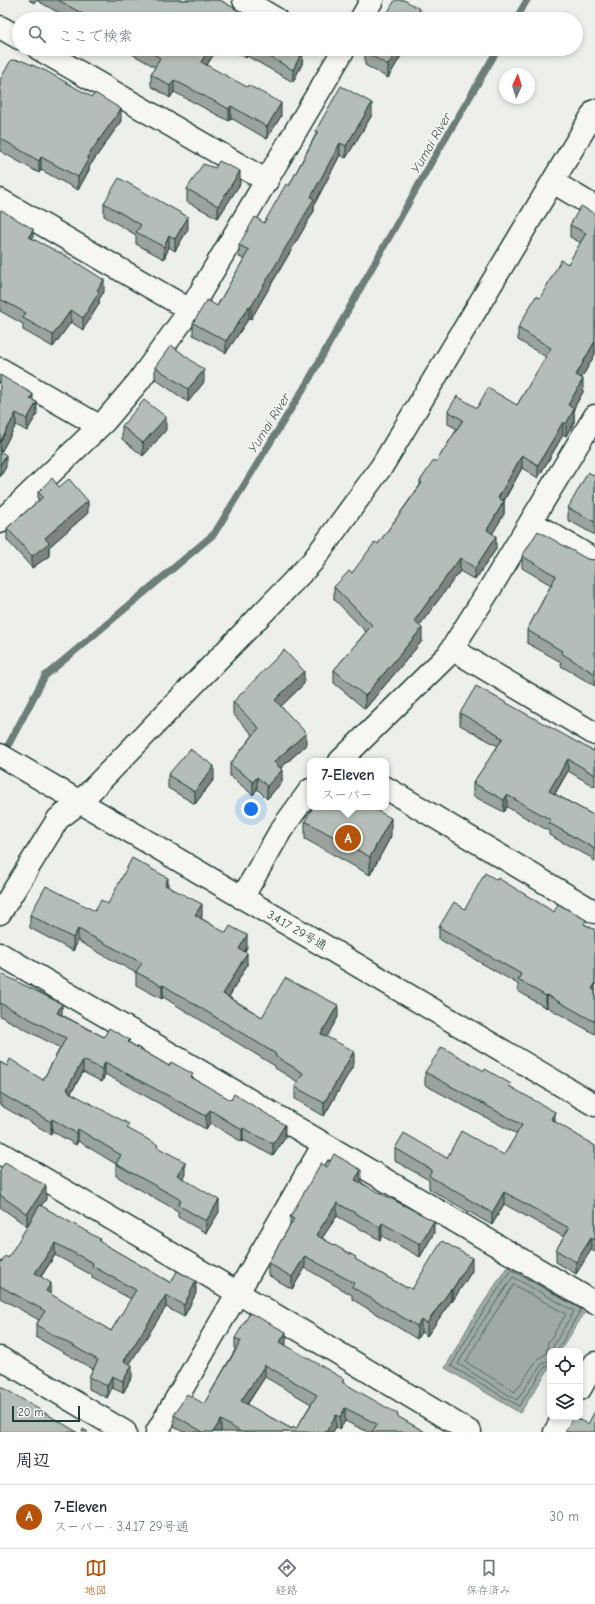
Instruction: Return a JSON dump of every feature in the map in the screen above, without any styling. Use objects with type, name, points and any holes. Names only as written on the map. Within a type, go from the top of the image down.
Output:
[{"type":"street","points":[[244,0],[264,12]]},
{"type":"street","points":[[365,12],[372,0]]},
{"type":"street","points":[[0,26],[12,34]]},
{"type":"street","points":[[51,56],[267,181]]},
{"type":"street","points":[[0,522],[99,426],[138,382],[190,310],[267,181],[334,56]]},
{"type":"street","points":[[0,913],[58,819],[79,803],[312,562],[382,466],[595,111]]},
{"type":"street","points":[[553,182],[595,207]]},
{"type":"street","points":[[0,200],[190,310]]},
{"type":"street","points":[[0,369],[99,426]]},
{"type":"street","points":[[343,758],[448,655],[595,416]]},
{"type":"street","points":[[531,522],[595,560]]},
{"type":"street","points":[[452,649],[595,734]]},
{"type":"street","name":"3.4.17 29号通","points":[[0,755],[79,803],[595,1105]]},
{"type":"street","points":[[389,790],[595,912]]},
{"type":"street","points":[[242,898],[281,830],[307,794]]},
{"type":"street","points":[[0,954],[595,1303]]},
{"type":"street","points":[[157,1432],[324,1144]]},
{"type":"street","points":[[0,1153],[470,1432]]},
{"type":"street","points":[[0,1358],[125,1432]]},
{"type":"street","points":[[583,1384],[595,1363]]},
{"type":"street","points":[[555,1432],[562,1420]]},
{"type":"water","points":[[509,1264],[588,1308],[562,1348],[547,1348],[547,1372],[520,1413],[445,1368],[471,1322]]},
{"type":"building","points":[[58,0],[220,0],[241,12],[79,12]]},
{"type":"building","points":[[395,0],[404,0],[420,9],[418,12],[388,12]]},
{"type":"building","points":[[157,56],[205,56],[201,62],[247,87],[248,85],[281,103],[267,127],[231,106],[229,109],[174,80],[170,86],[151,74],[160,58]]},
{"type":"building","points":[[268,56],[300,56],[293,70]]},
{"type":"building","points":[[372,56],[394,56],[388,65]]},
{"type":"building","points":[[11,60],[23,61],[46,71],[92,97],[95,93],[121,109],[87,157],[89,158],[78,177],[41,157],[39,161],[0,138],[0,80]]},
{"type":"building","points":[[341,86],[372,103],[346,146],[340,143],[311,197],[314,199],[251,307],[249,306],[226,341],[193,323],[207,300],[217,306],[249,250],[239,245],[255,217],[264,223],[286,184],[289,186],[318,131],[316,130]]},
{"type":"building","points":[[219,161],[240,171],[218,206],[187,189],[203,164],[215,168]]},
{"type":"building","points":[[119,178],[188,217],[175,239],[169,235],[164,247],[136,232],[141,225],[104,203]]},
{"type":"building","points":[[581,206],[595,214],[595,341],[576,375],[583,379],[568,405],[574,409],[566,424],[563,422],[538,465],[522,455],[498,498],[504,501],[487,530],[496,536],[475,568],[460,558],[414,621],[422,628],[365,696],[334,670],[372,625],[334,587],[349,571],[352,573],[375,542],[378,544],[422,483],[420,481],[434,460],[436,462],[463,420],[448,411],[457,396],[477,408],[488,388],[517,405],[551,348],[518,328],[536,296],[540,298],[561,260],[568,264],[586,233],[570,225]]},
{"type":"building","points":[[1,210],[33,229],[29,237],[68,257],[104,280],[97,290],[99,292],[83,318],[71,310],[53,335],[23,318],[26,313],[0,299]]},
{"type":"building","points":[[171,345],[204,370],[188,389],[155,367]]},
{"type":"building","points":[[0,375],[33,394],[30,399],[37,402],[27,419],[16,413],[0,442]]},
{"type":"building","points":[[144,400],[166,417],[143,443],[122,426]]},
{"type":"building","points":[[0,451],[6,455],[0,465]]},
{"type":"building","points":[[588,472],[595,476],[595,522],[568,508]]},
{"type":"building","points":[[52,478],[59,487],[69,479],[88,501],[45,538],[49,543],[32,556],[7,528],[43,497],[38,492]]},
{"type":"building","points":[[538,531],[587,559],[595,560],[595,674],[561,653],[562,651],[527,630],[556,576],[522,556]]},
{"type":"building","points":[[284,650],[304,671],[275,700],[306,733],[274,762],[282,770],[267,786],[257,777],[253,782],[230,764],[259,728],[233,702]]},
{"type":"building","points":[[476,686],[593,751],[595,747],[595,775],[568,759],[549,791],[595,816],[595,850],[549,823],[551,820],[507,795],[504,800],[473,783],[503,738],[460,713]]},
{"type":"building","points":[[190,749],[214,766],[195,792],[168,775]]},
{"type":"building","points":[[311,810],[376,810],[391,818],[370,857],[305,821]]},
{"type":"building","points":[[132,858],[168,878],[165,885],[202,904],[195,915],[226,933],[230,926],[247,935],[239,949],[247,953],[223,994],[262,1017],[285,978],[338,1005],[321,1034],[354,1051],[324,1103],[295,1087],[303,1073],[275,1056],[276,1054],[163,985],[162,986],[136,972],[142,963],[78,929],[73,938],[30,915],[46,886],[95,911],[101,900],[108,904]]},
{"type":"building","points":[[485,873],[497,880],[498,878],[554,912],[558,904],[586,920],[584,924],[595,930],[595,984],[592,989],[595,991],[595,1022],[518,980],[521,974],[439,927],[454,902],[465,909]]},
{"type":"building","points":[[0,973],[62,1004],[57,1013],[104,1037],[109,1028],[130,1040],[128,1042],[169,1066],[171,1062],[193,1074],[191,1077],[231,1100],[234,1094],[285,1125],[273,1144],[243,1128],[242,1130],[210,1110],[206,1116],[105,1062],[102,1069],[83,1060],[67,1089],[69,1092],[129,1124],[127,1128],[158,1145],[157,1147],[185,1162],[177,1175],[219,1200],[206,1221],[178,1205],[181,1200],[116,1164],[121,1155],[78,1129],[76,1133],[52,1119],[51,1122],[0,1093],[0,1062],[7,1066],[10,1059],[43,1080],[66,1038],[0,1003]]},
{"type":"building","points":[[442,1047],[484,1071],[485,1069],[511,1084],[509,1086],[555,1112],[551,1119],[595,1146],[595,1240],[591,1238],[576,1262],[556,1250],[569,1228],[504,1192],[492,1213],[429,1176],[432,1170],[395,1148],[404,1133],[447,1158],[461,1131],[504,1155],[522,1125],[425,1072]]},
{"type":"building","points":[[334,1154],[361,1170],[355,1180],[434,1221],[420,1244],[382,1223],[380,1227],[337,1203],[316,1235],[356,1257],[355,1259],[407,1288],[412,1289],[442,1241],[472,1258],[452,1290],[451,1289],[427,1323],[421,1320],[417,1326],[352,1287],[354,1283],[305,1256],[292,1277],[268,1263],[294,1219],[290,1217],[321,1163],[327,1167]]},
{"type":"building","points":[[5,1162],[46,1186],[27,1214],[0,1195],[0,1170]]},
{"type":"building","points":[[40,1205],[100,1239],[99,1241],[171,1283],[177,1271],[196,1281],[184,1305],[166,1295],[124,1361],[132,1365],[123,1381],[112,1376],[107,1386],[89,1377],[98,1360],[36,1325],[45,1311],[0,1286],[0,1264],[5,1256],[8,1258]],"holes":[[[55,1243],[93,1263],[92,1266],[136,1290],[111,1331],[46,1291],[51,1283],[35,1273]]]},
{"type":"building","points":[[250,1313],[286,1332],[280,1342],[344,1379],[342,1382],[398,1414],[397,1416],[425,1432],[372,1432],[377,1424],[345,1408],[340,1417],[336,1415],[326,1432],[241,1432],[221,1420],[213,1432],[203,1432],[174,1415],[187,1394],[204,1404],[241,1341],[235,1338]],"holes":[[[265,1365],[317,1395],[296,1429],[293,1427],[292,1429],[241,1401]]]},
{"type":"building","points":[[0,1386],[77,1432],[0,1432]]},
{"type":"building","points":[[595,1411],[595,1432],[565,1432],[571,1420],[579,1420],[588,1424]]},
{"type":"waterway","name":"Yumai River","points":[[520,12],[527,0]]},
{"type":"waterway","name":"Yumai River","points":[[3,755],[45,676],[214,534],[307,383],[431,163],[494,56]]},
{"type":"place","name":"7-Eleven","points":[[348,838]]}]
